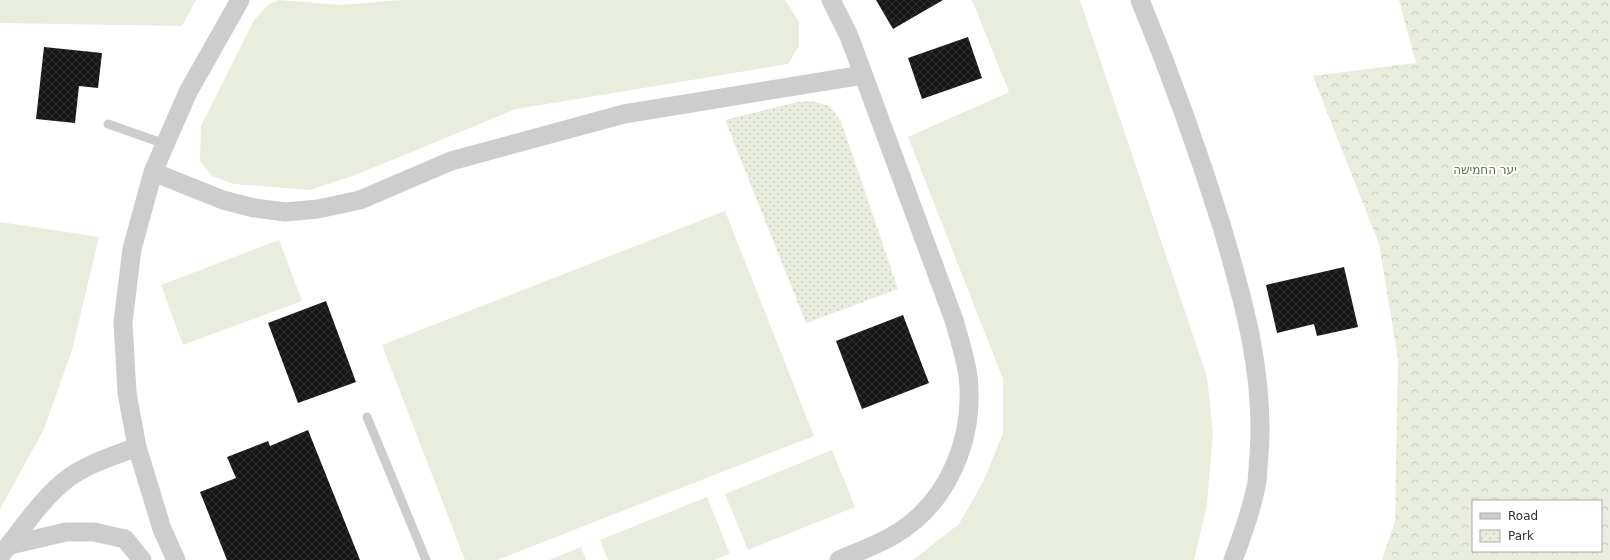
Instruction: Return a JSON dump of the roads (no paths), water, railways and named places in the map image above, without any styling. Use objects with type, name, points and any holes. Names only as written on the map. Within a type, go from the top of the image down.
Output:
[{"type":"street","points":[[176,560],[162,529],[137,447],[127,393],[123,322],[132,249],[153,172],[188,92],[240,0]]},
{"type":"street","points":[[831,0],[849,36],[954,320],[963,348],[968,376],[969,404],[966,430],[960,455],[949,478],[935,499],[917,518],[895,534],[869,548],[839,560]]},
{"type":"street","points":[[1140,0],[1168,69],[1195,144],[1242,294],[1252,342],[1259,389],[1261,436],[1257,481],[1247,524],[1233,560]]},
{"type":"street","points":[[153,172],[223,200],[254,208],[285,212],[318,209],[360,200],[451,161],[624,114],[863,75]]},
{"type":"street","points":[[5,551],[40,505],[67,479],[88,466],[137,447]]},
{"type":"street","points":[[5,551],[66,532],[94,532],[125,539],[142,560]]},
{"type":"lane","points":[[108,124],[165,144]]},
{"type":"lane","points":[[367,417],[426,560]]},
{"type":"park label","name":"יער החמישה","points":[[1485,170]]}]
